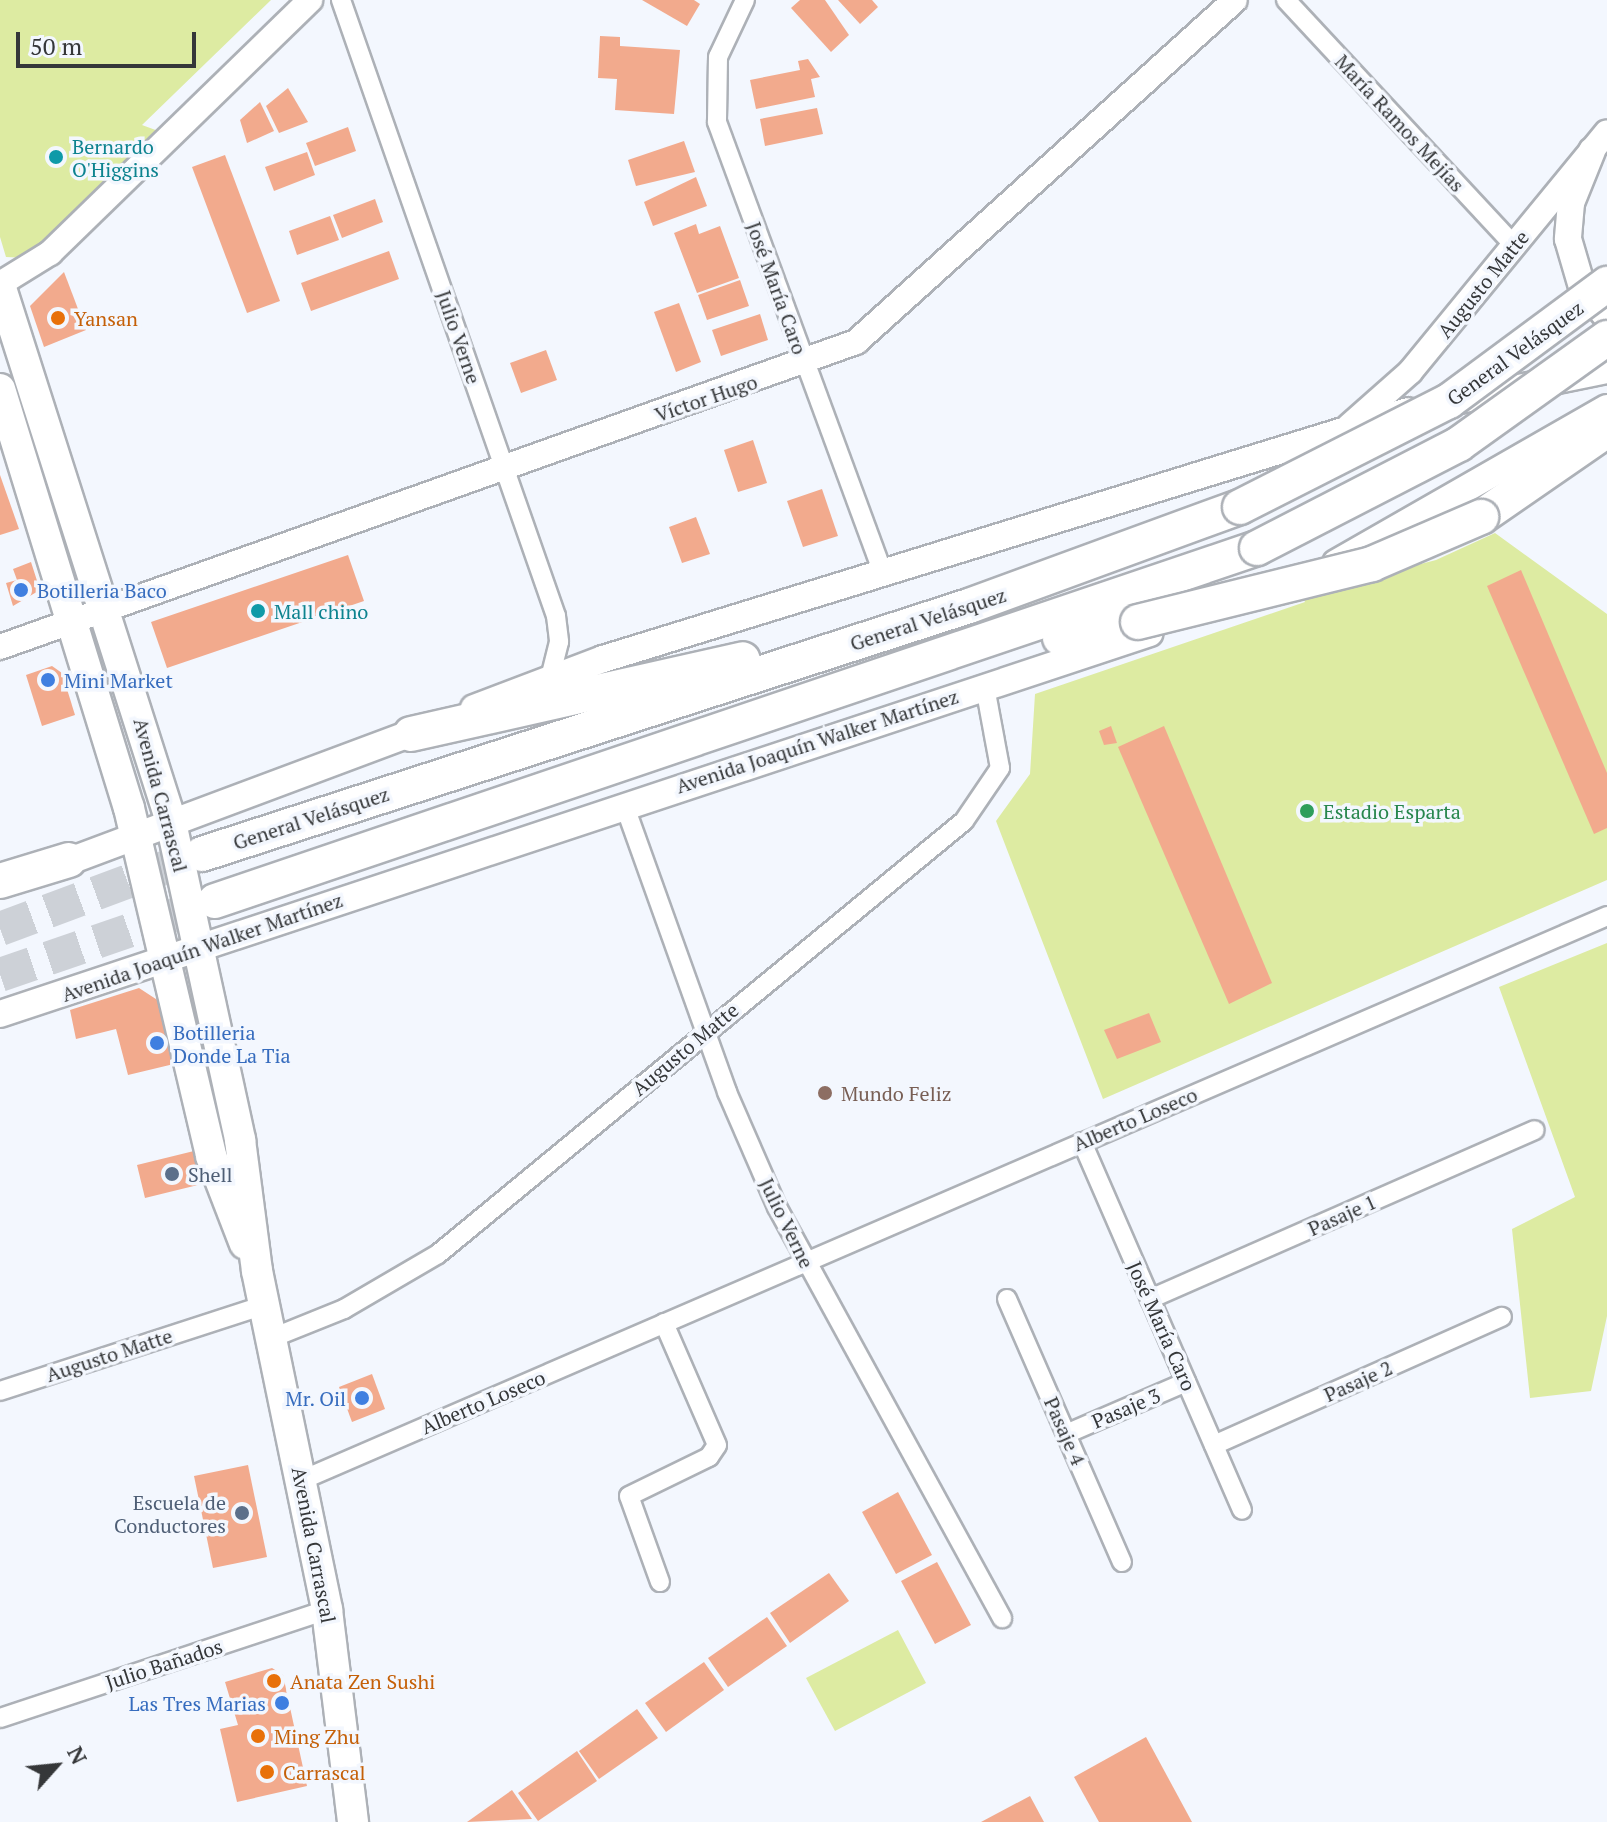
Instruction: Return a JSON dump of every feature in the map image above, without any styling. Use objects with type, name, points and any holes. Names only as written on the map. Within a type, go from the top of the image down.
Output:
[{"type":"highway","name":"General Velásquez","points":[[202,854],[969,606],[1240,507],[1449,401],[1607,284]]},
{"type":"highway","name":"General Velásquez","points":[[215,901],[1257,548],[1459,444],[1607,338]]},
{"type":"highway","points":[[891,672],[1138,622],[1372,564],[1481,517],[1607,430]]},
{"type":"highway","points":[[411,734],[969,606]]},
{"type":"highway","points":[[0,881],[69,860]]},
{"type":"main road","points":[[1600,142],[1571,203],[1568,239],[1582,287],[1607,317]]},
{"type":"main road","name":"Avenida Carrascal","points":[[0,284],[107,606],[170,818],[240,1140],[257,1271],[327,1610],[353,1822]]},
{"type":"main road","points":[[0,892],[170,818],[411,734],[550,677],[884,576],[1349,426],[1607,370]]},
{"type":"main road","name":"Avenida Carrascal","points":[[0,389],[74,622],[136,833],[211,1156],[257,1271]]},
{"type":"main road","name":"Avenida Joaquín Walker Martínez","points":[[0,1014],[624,804],[985,687],[1325,568],[1607,408]]},
{"type":"street","points":[[0,284],[50,253],[310,0]]},
{"type":"street","name":"Julio Verne","points":[[341,0],[559,629],[550,677]]},
{"type":"street","name":"José María Caro","points":[[745,0],[718,57],[717,122],[884,576]]},
{"type":"street","name":"Víctor Hugo","points":[[0,647],[74,622],[107,606],[805,363],[875,329],[1235,0]]},
{"type":"street","name":"María Ramos Mejías","points":[[1286,0],[1514,245]]},
{"type":"street","name":"Augusto Matte","points":[[1349,426],[1410,372],[1600,142]]},
{"type":"street","name":"Augusto Matte","points":[[272,1338],[344,1309],[438,1254],[975,810],[1000,768],[985,687]]},
{"type":"street","name":"Julio Verne","points":[[624,804],[705,1032],[805,1262],[1002,1618]]},
{"type":"street","name":"Alberto Loseco","points":[[302,1480],[1607,916]]},
{"type":"street","name":"Pasaje 1","points":[[1150,1299],[1535,1130]]},
{"type":"street","name":"José María Caro","points":[[1082,1142],[1242,1510]]},
{"type":"street","name":"Pasaje 4","points":[[1007,1299],[1122,1562]]},
{"type":"street","name":"Augusto Matte","points":[[0,1391],[265,1305]]},
{"type":"street","name":"Pasaje 2","points":[[1214,1445],[1502,1317]]},
{"type":"street","points":[[660,1582],[629,1496],[709,1457],[717,1445],[664,1323]]},
{"type":"street","name":"Pasaje 3","points":[[1066,1434],[1186,1382]]},
{"type":"street","name":"Julio Bañados","points":[[0,1718],[327,1610]]},
{"type":"green space","points":[[0,0],[271,0],[142,125],[161,132],[28,258],[6,257],[0,237]]},
{"type":"green space","name":"Estadio Esparta","points":[[1495,533],[1607,614],[1607,880],[1103,1099],[996,821],[1030,774],[1035,694],[1305,602],[1302,595],[1436,560]]},
{"type":"green space","points":[[1607,943],[1607,1316],[1591,1391],[1530,1398],[1512,1229],[1575,1197],[1499,987]]},
{"type":"green space","points":[[898,1630],[926,1683],[835,1731],[806,1678]]},
{"type":"building","points":[[642,0],[694,0],[700,4],[687,26]]},
{"type":"building","points":[[800,0],[825,0],[849,35],[831,52],[791,8]]},
{"type":"building","points":[[838,0],[872,0],[878,7],[860,24]]},
{"type":"building","points":[[600,36],[620,37],[620,46],[680,50],[674,114],[615,110],[617,79],[598,78]]},
{"type":"building","points":[[808,59],[820,77],[811,79],[815,97],[756,109],[750,80],[800,70],[798,61]]},
{"type":"building","points":[[288,88],[308,122],[279,133],[266,106]]},
{"type":"building","points":[[260,102],[274,131],[247,143],[240,120]]},
{"type":"building","points":[[817,108],[823,134],[765,146],[760,119]]},
{"type":"building","points":[[348,127],[356,151],[315,166],[306,143]]},
{"type":"building","points":[[684,141],[695,172],[636,186],[628,160]]},
{"type":"building","points":[[307,152],[315,175],[274,191],[265,167]]},
{"type":"building","points":[[225,155],[280,301],[247,313],[192,167]]},
{"type":"building","points":[[696,177],[707,206],[653,226],[644,202]]},
{"type":"building","points":[[375,199],[383,222],[342,238],[333,215]]},
{"type":"building","points":[[330,216],[339,240],[297,255],[289,231]]},
{"type":"building","points":[[696,224],[699,234],[720,226],[739,278],[697,293],[674,233]]},
{"type":"building","points":[[389,251],[399,279],[311,311],[301,283]]},
{"type":"building","name":"Yansan","points":[[64,272],[86,330],[44,347],[30,306]]},
{"type":"building","points":[[740,280],[749,306],[707,320],[698,295]]},
{"type":"building","points":[[679,303],[701,362],[676,372],[654,312]]},
{"type":"building","points":[[760,314],[768,340],[721,356],[712,330]]},
{"type":"building","points":[[546,350],[557,380],[521,393],[510,363]]},
{"type":"building","points":[[753,440],[767,483],[738,492],[724,450]]},
{"type":"building","points":[[0,475],[19,529],[0,535]]},
{"type":"building","points":[[822,489],[838,536],[803,547],[787,501]]},
{"type":"building","points":[[696,517],[710,554],[682,563],[669,527]]},
{"type":"building","name":"Mall chino","points":[[348,555],[364,601],[167,668],[151,622]]},
{"type":"building","points":[[31,562],[40,590],[13,606],[6,583],[17,580],[13,569]]},
{"type":"building","points":[[1521,570],[1607,773],[1607,828],[1594,834],[1487,586]]},
{"type":"building","points":[[52,666],[62,673],[75,715],[42,726],[26,675]]},
{"type":"building","points":[[1111,726],[1117,743],[1104,745],[1099,731]]},
{"type":"building","points":[[1164,726],[1272,983],[1229,1004],[1118,747]]},
{"type":"building","points":[[139,988],[162,1003],[178,1063],[128,1075],[116,1029],[76,1039],[70,1010]]},
{"type":"building","points":[[1149,1013],[1161,1042],[1117,1059],[1104,1030]]},
{"type":"building","name":"Shell","points":[[198,1150],[206,1183],[145,1198],[137,1165]]},
{"type":"building","name":"Mr. Oil","points":[[372,1374],[385,1409],[352,1422],[339,1387]]},
{"type":"building","points":[[248,1465],[267,1557],[213,1568],[194,1476]]},
{"type":"building","points":[[898,1492],[932,1555],[896,1574],[862,1512]]},
{"type":"building","points":[[937,1562],[971,1625],[935,1644],[901,1581]]},
{"type":"building","points":[[829,1573],[849,1601],[790,1643],[770,1613]]},
{"type":"building","points":[[767,1617],[787,1646],[728,1687],[708,1658]]},
{"type":"building","points":[[704,1662],[724,1690],[666,1732],[645,1703]]},
{"type":"building","points":[[272,1668],[283,1675],[307,1786],[237,1802],[220,1729],[238,1725],[225,1682]]},
{"type":"building","points":[[637,1709],[658,1738],[599,1779],[579,1751]]},
{"type":"building","points":[[1146,1737],[1192,1822],[1099,1822],[1074,1777]]},
{"type":"building","points":[[577,1751],[597,1781],[538,1821],[518,1793]]},
{"type":"building","points":[[512,1790],[532,1819],[467,1822]]},
{"type":"building","points":[[1030,1796],[1044,1822],[981,1822]]},
{"type":"tunnel","points":[[0,929],[202,854]]},
{"type":"tunnel","points":[[0,975],[215,901]]},
{"type":"place","name":"Bernardo O'Higgins","points":[[56,157]]},
{"type":"place","name":"Yansan","points":[[58,318]]},
{"type":"place","name":"Botilleria Baco","points":[[21,590]]},
{"type":"place","name":"Mall chino","points":[[258,611]]},
{"type":"place","name":"Mini Market","points":[[48,680]]},
{"type":"place","name":"Estadio Esparta","points":[[1307,811]]},
{"type":"place","name":"Botilleria Donde La Tia","points":[[157,1043]]},
{"type":"place","name":"Mundo Feliz","points":[[825,1093]]},
{"type":"place","name":"Shell","points":[[172,1174]]},
{"type":"place","name":"Mr. Oil","points":[[362,1398]]},
{"type":"place","name":"Escuela de Conductores","points":[[242,1513]]},
{"type":"place","name":"Anata Zen Sushi","points":[[274,1681]]},
{"type":"place","name":"Las Tres Marias","points":[[282,1703]]},
{"type":"place","name":"Ming Zhu","points":[[258,1736]]},
{"type":"place","name":"Carrascal","points":[[267,1772]]}]
